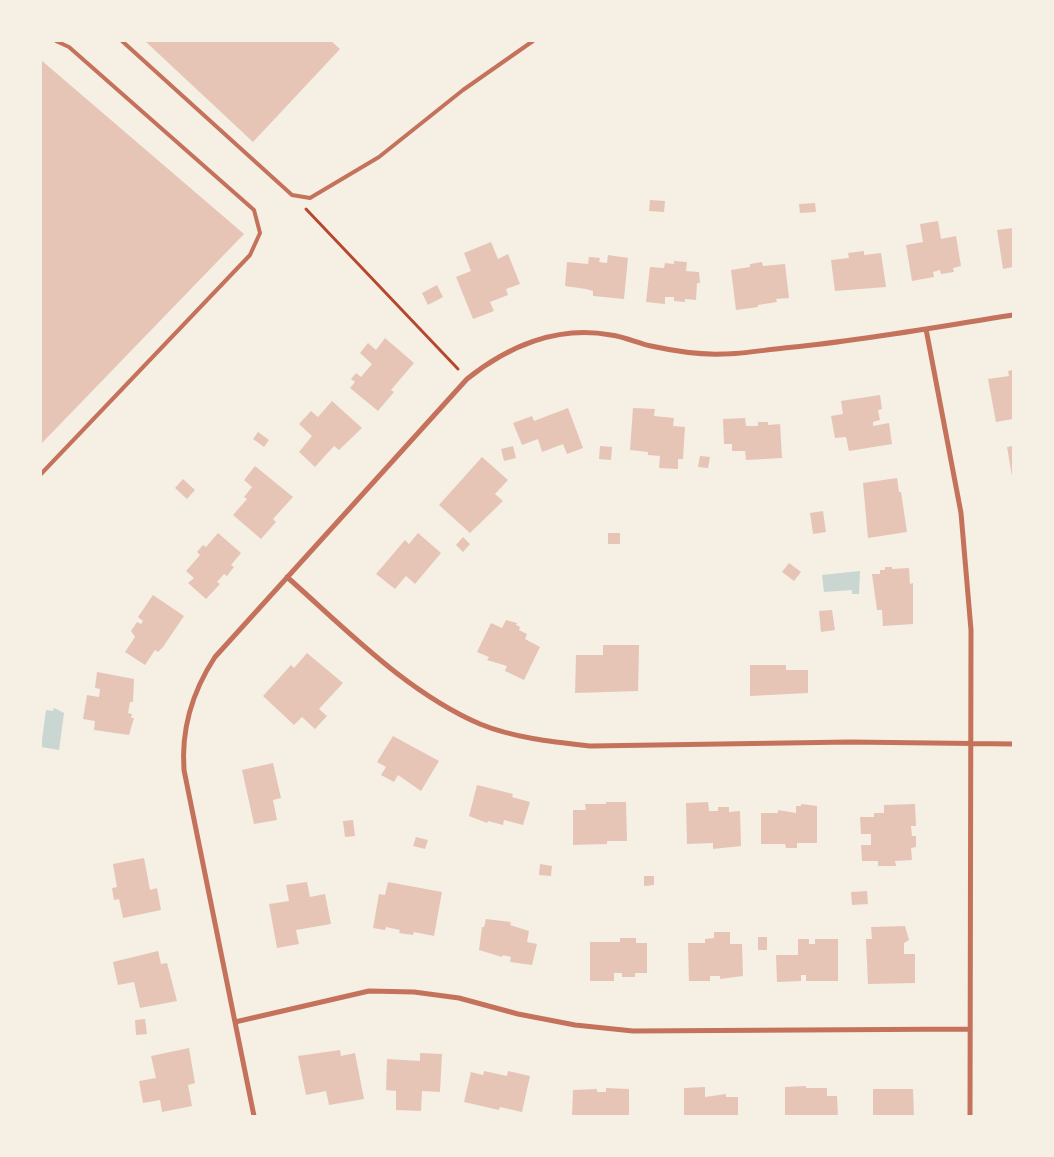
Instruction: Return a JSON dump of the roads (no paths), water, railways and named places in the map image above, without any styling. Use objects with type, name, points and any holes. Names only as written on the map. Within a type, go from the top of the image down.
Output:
[{"type":"street","points":[[254,1116],[184,770],[185,726],[192,700],[203,675],[215,657],[468,379],[489,361],[524,343],[556,334],[584,332],[612,335],[652,346],[692,353],[723,354],[839,343],[1013,315]]},
{"type":"street","points":[[926,329],[961,513],[968,571],[971,630],[970,1116]]},
{"type":"street","points":[[287,578],[398,674],[446,705],[479,723],[504,731],[553,742],[591,746],[850,742],[1013,744]]},
{"type":"street","points":[[235,1022],[369,991],[387,991],[414,992],[459,998],[518,1014],[575,1025],[633,1031],[970,1029]]},
{"type":"lane","points":[[41,474],[250,255],[260,233],[254,210],[69,47],[56,41]]},
{"type":"lane","points":[[122,41],[292,195],[310,198],[378,157],[464,90],[533,41]]}]
